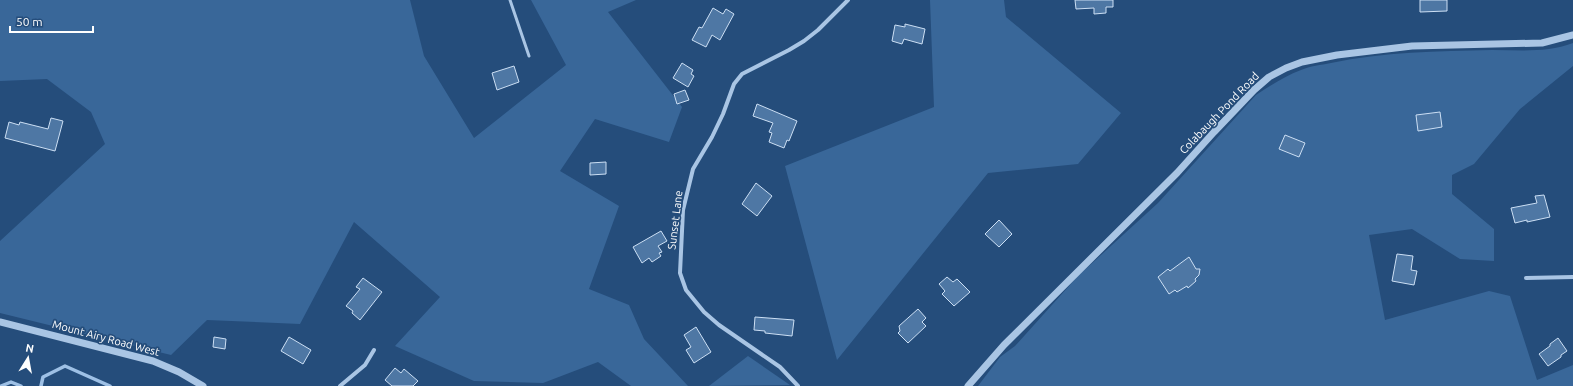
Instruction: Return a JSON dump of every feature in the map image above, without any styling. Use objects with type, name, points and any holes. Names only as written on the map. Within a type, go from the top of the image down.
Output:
[{"type":"street","name":"Sunset Lane","points":[[798,386],[780,367],[719,325],[704,312],[686,290],[680,273],[684,210],[693,169],[712,137],[734,84],[742,74],[790,50],[804,41],[818,30],[848,0]]},
{"type":"street","name":"Colabaugh Pond Road","points":[[968,386],[1014,334],[1177,173],[1254,90],[1269,77],[1302,62],[1337,54],[1412,46],[1542,43],[1573,35]]},
{"type":"street","points":[[1526,278],[1573,277]]},
{"type":"street","name":"Mount Airy Road West","points":[[0,322],[153,361],[179,372],[203,386]]},
{"type":"street","points":[[340,386],[365,364],[374,350]]},
{"type":"lane","points":[[510,0],[529,56]]},
{"type":"shaded area","points":[[0,0],[410,0],[424,56],[474,138],[566,65],[531,0],[636,0],[608,12],[682,107],[669,142],[595,119],[560,171],[619,206],[589,289],[629,305],[644,339],[688,386],[631,386],[598,362],[543,383],[474,381],[395,346],[440,297],[354,222],[300,324],[207,320],[171,355],[0,313],[0,241],[105,144],[91,112],[47,79],[0,81]]},
{"type":"shaded area","points":[[930,0],[1004,0],[1006,17],[1121,113],[1078,164],[988,173],[837,360],[785,166],[934,107]]},
{"type":"shaded area","points":[[1573,43],[1573,66],[1520,109],[1474,164],[1452,175],[1452,194],[1494,229],[1494,261],[1460,259],[1412,229],[1369,235],[1385,320],[1489,291],[1510,296],[1537,380],[1573,365],[1573,386],[978,386],[1000,357],[1015,346],[1078,276],[1158,203],[1256,95],[1278,81],[1295,72],[1308,68],[1370,56],[1431,52],[1543,50]]},
{"type":"shaded area","points":[[748,356],[790,385],[709,386]]},
{"type":"building","points":[[1075,0],[1113,0],[1113,7],[1106,7],[1106,13],[1094,14],[1094,8],[1076,9]]},
{"type":"building","points":[[1420,0],[1447,0],[1447,11],[1420,12]]},
{"type":"building","points":[[713,8],[723,14],[726,9],[734,14],[720,40],[712,35],[706,47],[692,40],[699,27],[702,28]]},
{"type":"building","points":[[905,24],[925,29],[922,44],[904,39],[902,44],[892,41],[895,25],[905,27]]},
{"type":"building","points":[[682,63],[693,70],[691,74],[694,76],[688,87],[673,78]]},
{"type":"building","points":[[514,66],[519,82],[497,90],[492,73]]},
{"type":"building","points":[[685,90],[689,100],[677,104],[674,94]]},
{"type":"building","points":[[757,104],[797,121],[789,141],[787,140],[784,148],[769,142],[772,133],[769,132],[773,123],[753,116]]},
{"type":"building","points":[[1440,112],[1442,127],[1418,131],[1416,115]]},
{"type":"building","points":[[51,118],[63,121],[55,151],[5,138],[9,122],[19,125],[20,122],[48,129]]},
{"type":"building","points":[[1285,135],[1305,143],[1299,157],[1279,149]]},
{"type":"building","points":[[606,162],[606,174],[590,175],[590,163]]},
{"type":"building","points":[[756,183],[772,196],[757,216],[742,204]]},
{"type":"building","points":[[1544,195],[1550,217],[1515,223],[1511,208],[1537,203],[1535,196]]},
{"type":"building","points":[[999,220],[1012,234],[999,247],[985,234]]},
{"type":"building","points":[[661,231],[667,241],[658,246],[662,252],[659,253],[661,256],[652,262],[649,258],[642,263],[633,247]]},
{"type":"building","points":[[1397,254],[1413,256],[1411,270],[1417,271],[1414,285],[1392,281]]},
{"type":"building","points":[[1189,257],[1196,269],[1200,269],[1199,275],[1195,279],[1196,281],[1188,288],[1187,286],[1177,292],[1175,290],[1169,294],[1158,277],[1168,269],[1170,271]]},
{"type":"building","points":[[947,277],[953,282],[957,279],[970,292],[954,306],[942,294],[945,291],[939,284]]},
{"type":"building","points":[[363,278],[382,292],[360,320],[352,313],[353,311],[346,306],[360,289],[356,287]]},
{"type":"building","points":[[918,309],[926,318],[922,322],[926,326],[908,343],[898,333],[900,331],[899,326]]},
{"type":"building","points":[[755,317],[794,320],[792,336],[765,333],[765,331],[754,330]]},
{"type":"building","points":[[696,327],[711,352],[694,363],[686,350],[691,347],[684,335]]},
{"type":"building","points":[[214,337],[226,339],[225,349],[213,347]]},
{"type":"building","points":[[289,337],[311,350],[303,364],[281,351]]},
{"type":"building","points":[[1558,338],[1567,351],[1548,366],[1539,354]]},
{"type":"building","points":[[395,368],[401,373],[404,369],[418,381],[413,386],[392,386],[385,380]]},
{"type":"waterway","points":[[41,386],[43,377],[65,366],[110,386]]},
{"type":"waterway","points":[[1,386],[11,382],[21,386]]}]
